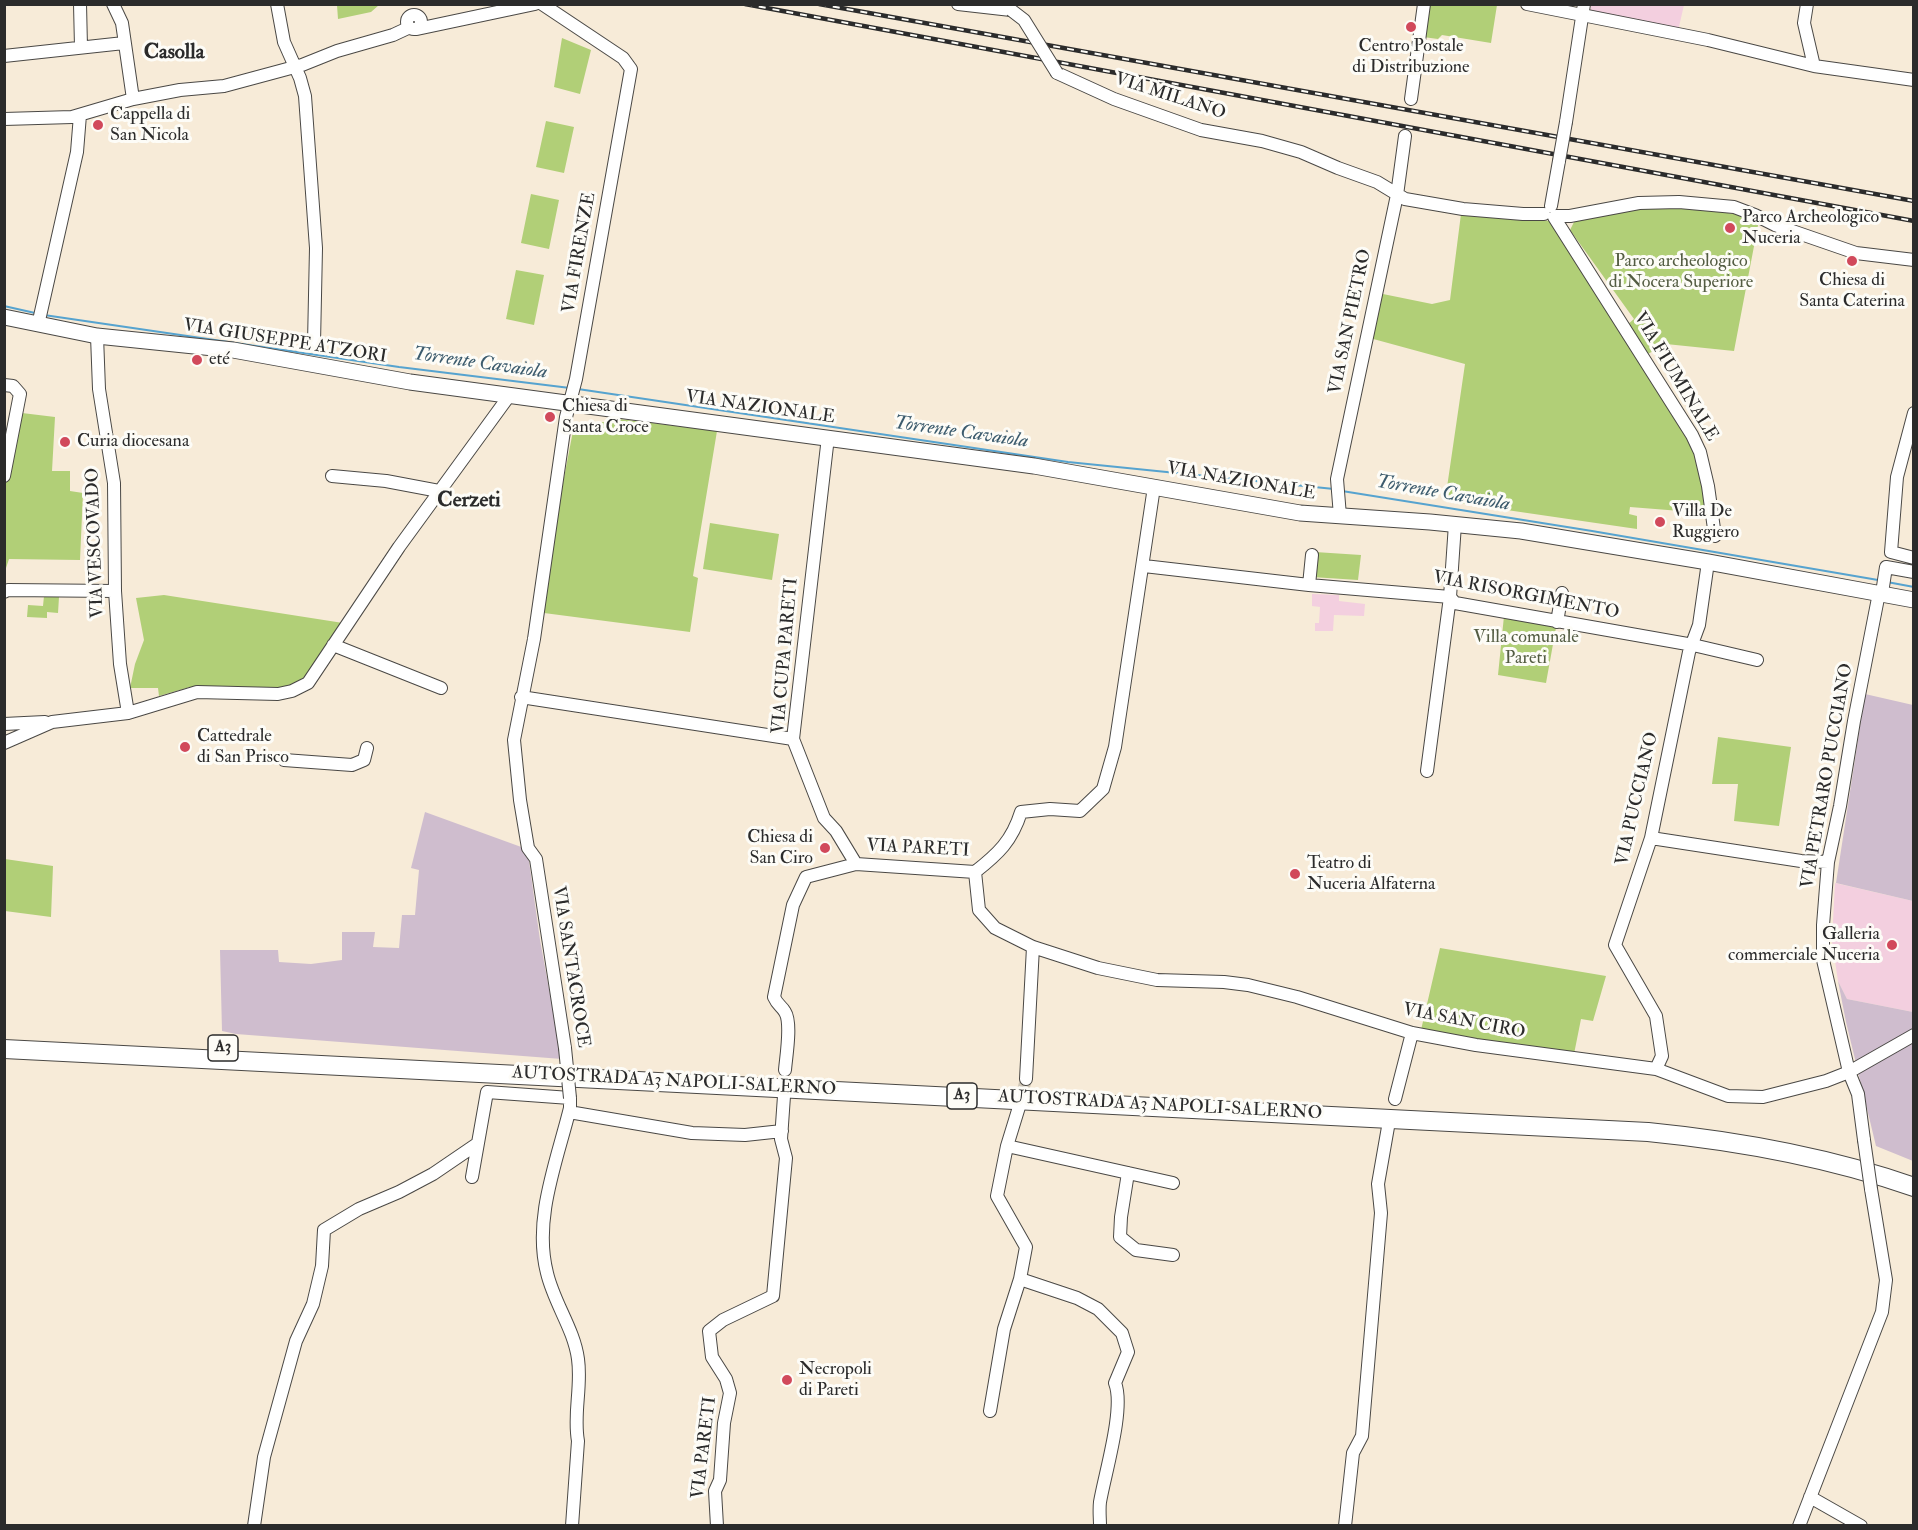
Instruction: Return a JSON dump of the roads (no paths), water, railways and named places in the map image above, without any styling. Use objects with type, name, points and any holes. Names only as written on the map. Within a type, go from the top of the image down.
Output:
[{"type":"highway","name":"AUTOSTRADA A3 NAPOLI-SALERNO","points":[[4,1037],[1616,1118],[1677,1123],[1774,1138],[1853,1156],[1914,1175]]},
{"type":"highway","name":"AUTOSTRADA A3 NAPOLI-SALERNO","points":[[4,1048],[1648,1131],[1716,1139],[1788,1152],[1832,1162],[1914,1187]]},
{"type":"main road","name":"VIA GIUSEPPE ATZORI","points":[[4,317],[40,317],[97,336],[233,350],[411,382],[509,396],[568,401]]},
{"type":"main road","name":"VIA NAZIONALE","points":[[568,401],[1034,466],[1300,513],[1339,510],[1521,531],[1882,592],[1914,600]]},
{"type":"street","points":[[80,4],[81,47]]},
{"type":"street","points":[[113,4],[122,23],[133,99]]},
{"type":"street","points":[[277,4],[284,42],[300,78],[304,96],[316,248],[314,343]]},
{"type":"street","points":[[4,119],[80,115],[133,99],[180,90],[224,86],[295,67],[337,51],[393,35],[415,19],[443,23],[535,4]]},
{"type":"street","name":"VIA FIRENZE","points":[[542,4],[613,51],[628,63],[631,69],[576,379],[568,401]]},
{"type":"street","name":"VIA MILANO","points":[[958,4],[1011,10],[1024,20],[1057,73],[1114,99],[1201,130],[1262,141],[1301,152],[1377,182],[1405,199],[1463,209],[1570,216],[1639,203],[1679,202],[1734,207],[1776,225],[1856,253],[1914,260]]},
{"type":"street","points":[[1412,99],[1424,4]]},
{"type":"street","points":[[1527,4],[1583,10],[1815,66],[1914,80]]},
{"type":"street","points":[[1808,4],[1804,23],[1815,66]]},
{"type":"street","points":[[1551,213],[1583,10]]},
{"type":"street","points":[[4,56],[124,43]]},
{"type":"street","points":[[40,317],[77,152],[80,115]]},
{"type":"street","name":"VIA SAN PIETRO","points":[[1339,510],[1337,479],[1396,195],[1404,136]]},
{"type":"street","name":"VIA FIUMINALE","points":[[1551,213],[1692,435],[1700,452],[1708,486],[1715,536]]},
{"type":"street","name":"VIA VESCOVADO","points":[[97,336],[99,389],[114,489],[115,591],[120,664],[128,713]]},
{"type":"street","points":[[4,385],[13,386],[20,394],[4,476]]},
{"type":"street","points":[[4,724],[52,722],[128,713],[197,692],[278,694],[292,691],[308,683],[439,491],[509,396]]},
{"type":"street","name":"VIA SANTACROCE","points":[[568,401],[536,629],[514,740],[520,800],[528,848],[536,859],[565,1048],[570,1098],[569,1112],[542,1231],[543,1256],[548,1277],[576,1344],[580,1377],[572,1526]]},
{"type":"street","points":[[1914,413],[1897,477],[1890,552],[1914,558]]},
{"type":"street","name":"VIA CUPA PARETI","points":[[828,437],[793,739],[824,818],[841,838],[856,864]]},
{"type":"street","points":[[332,476],[386,481],[439,491]]},
{"type":"street","name":"VIA PARETI","points":[[785,1070],[788,1020],[774,996],[793,905],[806,877],[856,864],[975,872],[1000,852],[1016,829],[1021,812],[1050,809],[1080,811],[1103,789],[1115,747],[1144,566],[1154,487]]},
{"type":"street","points":[[1427,771],[1450,597],[1455,524]]},
{"type":"street","points":[[1309,585],[1312,555]]},
{"type":"street","name":"VIA PUCCIANO","points":[[1656,1069],[1662,1056],[1656,1016],[1615,945],[1651,838],[1689,651],[1699,625],[1708,562]]},
{"type":"street","name":"VIA RISORGIMENTO","points":[[1144,566],[1309,585],[1450,597],[1455,603],[1693,645],[1757,660]]},
{"type":"street","name":"VIA PETRARO PUCCIANO","points":[[1799,1526],[1882,1312],[1886,1280],[1858,1094],[1849,1072],[1823,960],[1823,921],[1828,862],[1886,567],[1914,572]]},
{"type":"street","points":[[4,592],[8,590],[115,591]]},
{"type":"street","points":[[1557,622],[1562,592]]},
{"type":"street","points":[[333,645],[441,688]]},
{"type":"street","points":[[522,697],[793,739]]},
{"type":"street","points":[[4,744],[52,722]]},
{"type":"street","points":[[284,760],[356,764],[364,760],[367,748]]},
{"type":"street","points":[[1651,838],[1801,861],[1828,862]]},
{"type":"street","name":"VIA SAN CIRO","points":[[975,872],[979,910],[995,928],[1033,947],[1098,968],[1156,980],[1248,985],[1297,997],[1412,1033],[1476,1045],[1656,1069],[1728,1096],[1763,1097],[1826,1081],[1849,1072],[1914,1035]]},
{"type":"street","points":[[1026,1079],[1033,947]]},
{"type":"street","points":[[1395,1099],[1412,1033]]},
{"type":"street","points":[[472,1177],[487,1092],[570,1098]]},
{"type":"street","name":"VIA PARETI","points":[[717,1526],[716,1491],[720,1480],[724,1423],[730,1394],[726,1379],[712,1357],[710,1331],[723,1320],[773,1296],[786,1158],[781,1139],[784,1096]]},
{"type":"street","points":[[990,1411],[1004,1329],[1020,1279],[1026,1247],[997,1196],[1007,1146],[1019,1107]]},
{"type":"street","points":[[569,1112],[692,1133],[745,1135],[782,1131]]},
{"type":"street","points":[[1345,1526],[1353,1453],[1362,1436],[1381,1213],[1378,1185],[1388,1127]]},
{"type":"street","points":[[254,1526],[264,1457],[296,1341],[313,1304],[322,1266],[324,1230],[359,1209],[433,1174],[477,1144]]},
{"type":"street","points":[[1007,1146],[1173,1183]]},
{"type":"street","points":[[1128,1173],[1120,1237],[1136,1250],[1173,1256]]},
{"type":"street","points":[[1020,1279],[1077,1298],[1098,1309],[1122,1333],[1128,1352],[1115,1383],[1118,1392],[1100,1505],[1100,1526]]},
{"type":"street","points":[[1810,1497],[1861,1526]]},
{"type":"waterway","name":"Torrente Cavaiola","points":[[4,306],[35,313]]},
{"type":"waterway","name":"Torrente Cavaiola","points":[[44,315],[399,367],[570,388]]},
{"type":"waterway","name":"Torrente Cavaiola","points":[[578,389],[1068,462],[1334,489]]},
{"type":"waterway","name":"Torrente Cavaiola","points":[[1342,491],[1878,580]]},
{"type":"waterway","name":"Torrente Cavaiola","points":[[1887,582],[1914,587]]},
{"type":"tunnel","points":[[1019,1107],[1026,1079]]},
{"type":"railway","points":[[745,4],[1914,221]]},
{"type":"railway","points":[[819,4],[1914,201]]},
{"type":"place","name":"Centro Postale di Distribuzione","points":[[1411,27]]},
{"type":"place","name":"Cappella di San Nicola","points":[[98,125]]},
{"type":"place","name":"Parco Archeologico Nuceria","points":[[1730,228]]},
{"type":"place","name":"Chiesa di Santa Caterina","points":[[1852,261]]},
{"type":"place","name":"eté","points":[[197,360]]},
{"type":"place","name":"Chiesa di Santa Croce","points":[[550,417]]},
{"type":"place","name":"Curia diocesana","points":[[65,442]]},
{"type":"place","name":"Villa De Ruggiero","points":[[1660,522]]},
{"type":"place","name":"Cattedrale di San Prisco","points":[[185,747]]},
{"type":"place","name":"Chiesa di San Ciro","points":[[825,848]]},
{"type":"place","name":"Teatro di Nuceria Alfaterna","points":[[1295,874]]},
{"type":"place","name":"Galleria commerciale Nuceria","points":[[1892,945]]},
{"type":"place","name":"Necropoli di Pareti","points":[[787,1380]]},
{"type":"district","name":"Casolla","points":[[174,53]]},
{"type":"district","name":"Cerzeti","points":[[469,501]]},
{"type":"park label","name":"Parco archeologico di Nocera Superiore","points":[[1681,272]]},
{"type":"park label","name":"Villa comunale Pareti","points":[[1526,648]]}]
